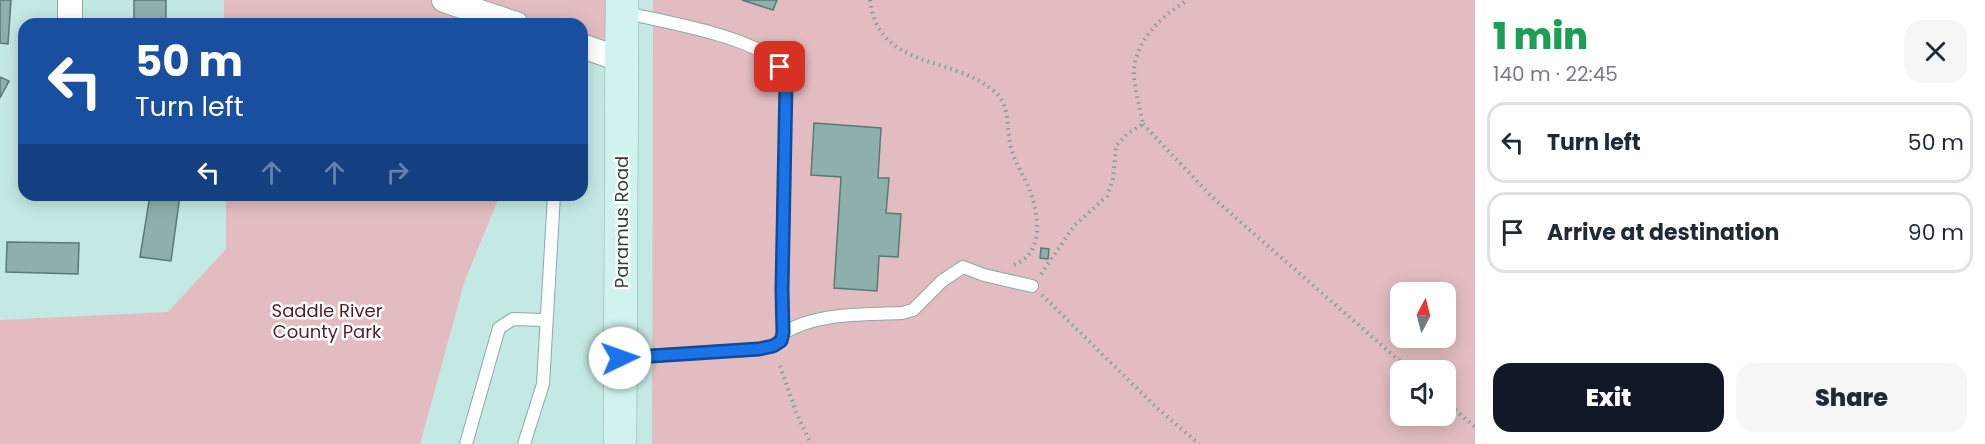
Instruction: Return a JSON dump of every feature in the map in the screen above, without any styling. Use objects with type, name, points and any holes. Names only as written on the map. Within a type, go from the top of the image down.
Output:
[{"type":"main road","name":"Paramus Road","points":[[620,444],[622,6]]},
{"type":"street","points":[[70,0],[70,18]]},
{"type":"street","points":[[444,0],[498,18]]},
{"type":"street","points":[[588,48],[621,60]]},
{"type":"lane","points":[[620,358],[759,349],[773,346],[781,341],[783,333],[786,83],[780,67],[774,59],[764,53],[726,37],[622,6]]},
{"type":"lane","points":[[524,444],[543,384],[554,201]]},
{"type":"lane","points":[[783,333],[819,318],[902,313],[913,310],[942,281],[963,267],[984,275],[1032,286]]},
{"type":"lane","points":[[466,444],[499,328],[513,319],[545,320]]},
{"type":"path","points":[[870,0],[873,19],[891,43],[906,53],[967,75],[987,85],[998,94],[1005,106],[1011,147],[1028,186],[1036,213],[1037,238],[1032,254],[1020,263],[984,275]]},
{"type":"path","points":[[1188,0],[1157,23],[1138,51],[1134,75],[1143,124],[1212,197],[1399,360]]},
{"type":"path","points":[[1143,124],[1116,146],[1113,180],[1107,196],[1074,226],[1032,286],[1156,407],[1198,444]]},
{"type":"path","points":[[780,366],[796,412],[812,444]]},
{"type":"path","points":[[1456,411],[1475,427]]},
{"type":"green space","points":[[224,0],[622,0],[621,60],[588,48],[588,18],[224,18]]},
{"type":"green space","points":[[653,0],[1475,0],[1475,444],[652,444]]},
{"type":"green space","name":"Saddle River County Park","points":[[226,201],[498,201],[465,280],[420,444],[0,444],[0,320],[168,312],[226,249]]},
{"type":"building","points":[[0,0],[11,0],[8,44],[0,43]]},
{"type":"building","points":[[134,0],[166,0],[166,18],[134,18]]},
{"type":"building","points":[[742,0],[777,0],[773,10]]},
{"type":"building","points":[[0,77],[9,81],[0,98]]},
{"type":"building","points":[[814,123],[881,128],[878,178],[889,178],[886,213],[901,214],[898,257],[879,256],[877,291],[834,288],[841,177],[811,175]]},
{"type":"building","points":[[149,201],[179,201],[171,261],[140,257]]},
{"type":"building","points":[[7,242],[79,243],[78,274],[6,272]]},
{"type":"building","points":[[1041,248],[1049,249],[1048,259],[1040,258]]},
{"type":"route","points":[[620,358],[759,349],[773,346],[781,341],[783,333],[786,83],[780,67]]}]
